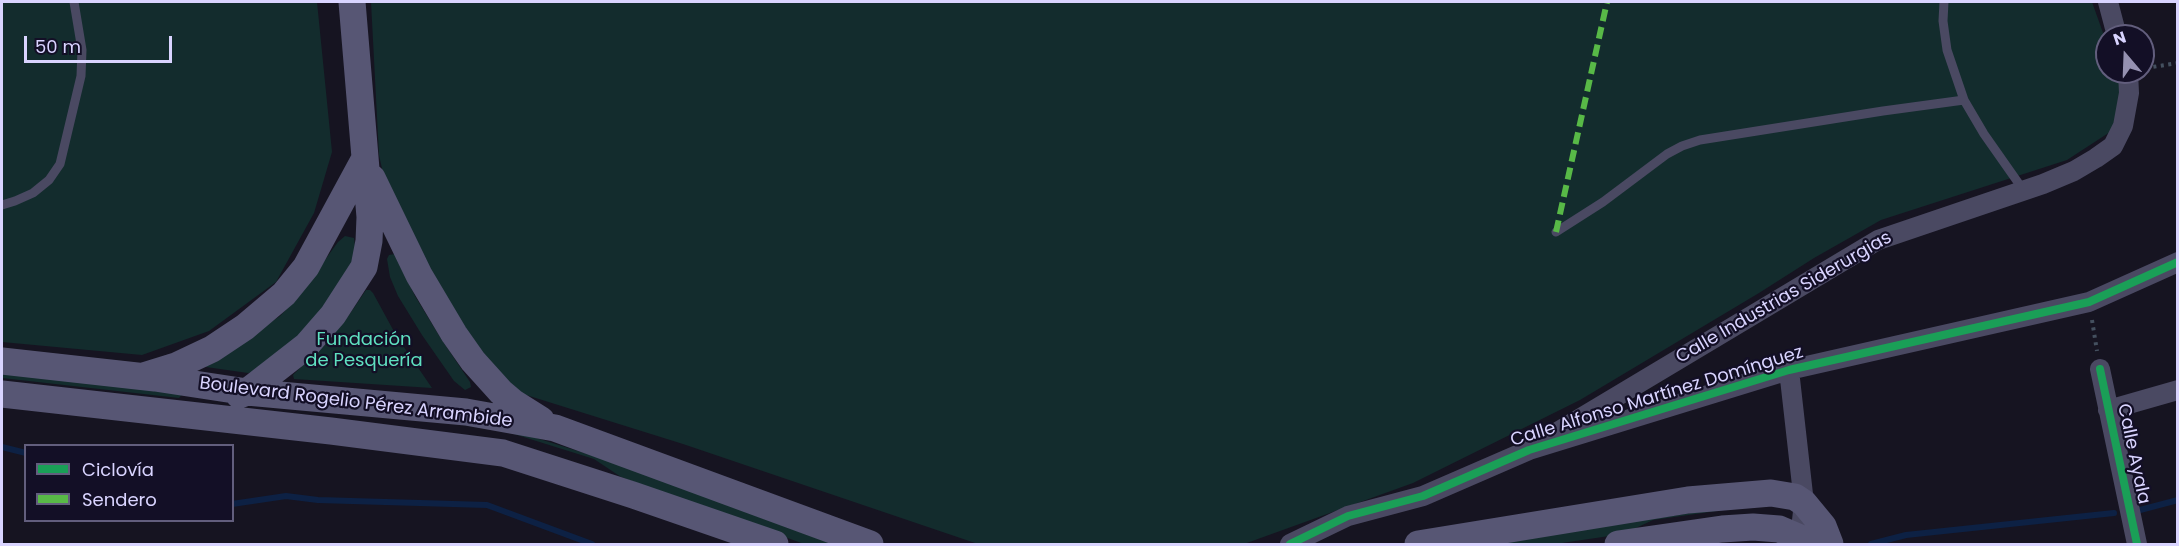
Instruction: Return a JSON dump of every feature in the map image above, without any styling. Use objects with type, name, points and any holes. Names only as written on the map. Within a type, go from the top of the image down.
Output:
[{"type":"main road","points":[[2,385],[171,407],[211,405],[247,392],[306,346],[333,315],[364,267],[369,242],[370,216],[352,2]]},
{"type":"main road","points":[[140,377],[176,366],[212,349],[245,327],[284,294],[306,267],[364,160]]},
{"type":"main road","points":[[364,160],[419,275],[467,352],[491,381],[514,403],[555,428]]},
{"type":"main road","name":"Boulevard Rogelio Pérez Arrambide","points":[[2,361],[247,392],[466,412],[555,428],[870,544]]},
{"type":"main road","name":"Boulevard Rogelio Pérez Arrambide","points":[[2,394],[495,451],[775,544]]},
{"type":"main road","points":[[1418,544],[1695,500],[1771,493],[1795,497],[1804,503],[1823,526],[1830,544]]},
{"type":"main road","points":[[1618,544],[1753,526],[1779,529],[1804,541]]},
{"type":"street","points":[[2108,2],[2114,24]]},
{"type":"street","name":"Calle Industrias Siderurgias","points":[[1528,450],[1863,248],[1893,233],[2024,191],[2074,171],[2113,146],[2123,126],[2127,110],[2128,84]]},
{"type":"street","name":"Calle Alfonso Martínez Domínguez","points":[[1290,544],[1348,516],[1420,498],[1528,450],[1790,369],[2089,302],[2178,262]]},
{"type":"street","points":[[1790,369],[1804,503],[1804,541]]},
{"type":"street","name":"Calle Ayala","points":[[2100,369],[2137,544]]},
{"type":"street","points":[[2108,410],[2178,390]]},
{"type":"lane","points":[[2,205],[33,193],[49,180],[60,164],[81,76],[82,50],[74,2]]},
{"type":"lane","points":[[1944,2],[1943,21],[1947,50],[1964,100],[1984,134],[2024,191]]},
{"type":"lane","points":[[1556,232],[1603,202],[1667,154],[1700,140],[1964,100]]},
{"type":"path","points":[[2155,67],[2178,63]]},
{"type":"path","points":[[2089,302],[2100,369]]},
{"type":"green space","points":[[2,2],[317,2],[332,152],[314,213],[276,282],[209,331],[142,355],[2,342]]},
{"type":"green space","points":[[371,2],[2092,2],[2100,24],[2095,24],[2095,84],[2119,84],[2120,117],[2110,132],[2067,160],[1881,220],[1580,400],[1413,483],[1244,544],[978,544],[683,444],[523,394],[488,363],[450,309],[385,182],[379,155]]},
{"type":"green space","points":[[345,236],[354,238],[357,262],[321,319],[253,372],[206,367],[205,365],[280,316],[298,297],[338,242]]},
{"type":"green space","points":[[395,254],[415,296],[471,387],[465,390],[454,381],[398,296],[390,277],[387,259],[389,255]]},
{"type":"green space","name":"Fundación de Pesquería","points":[[366,290],[373,293],[397,337],[432,388],[294,379],[293,375],[327,341]]},
{"type":"green space","points":[[2,371],[184,392],[179,398],[2,378]]},
{"type":"green space","points":[[514,431],[597,457],[841,544],[804,544],[621,477],[594,459],[514,434]]},
{"type":"green space","points":[[1731,507],[1731,509],[1653,520],[1623,534],[1555,544],[1484,544]]},
{"type":"waterway","points":[[2,447],[24,452]]},
{"type":"waterway","points":[[234,504],[286,496],[318,500],[487,505],[592,544]]},
{"type":"waterway","points":[[2140,510],[2178,500]]},
{"type":"waterway","points":[[1871,544],[1906,535],[2114,513]]},
{"type":"marked path","points":[[1556,232],[1607,2]]},
{"type":"cycle path","points":[[1290,544],[1348,516],[1423,496],[1529,450],[1789,370],[2089,302],[2178,262]]},
{"type":"cycle path","points":[[2100,369],[2137,544]]}]
